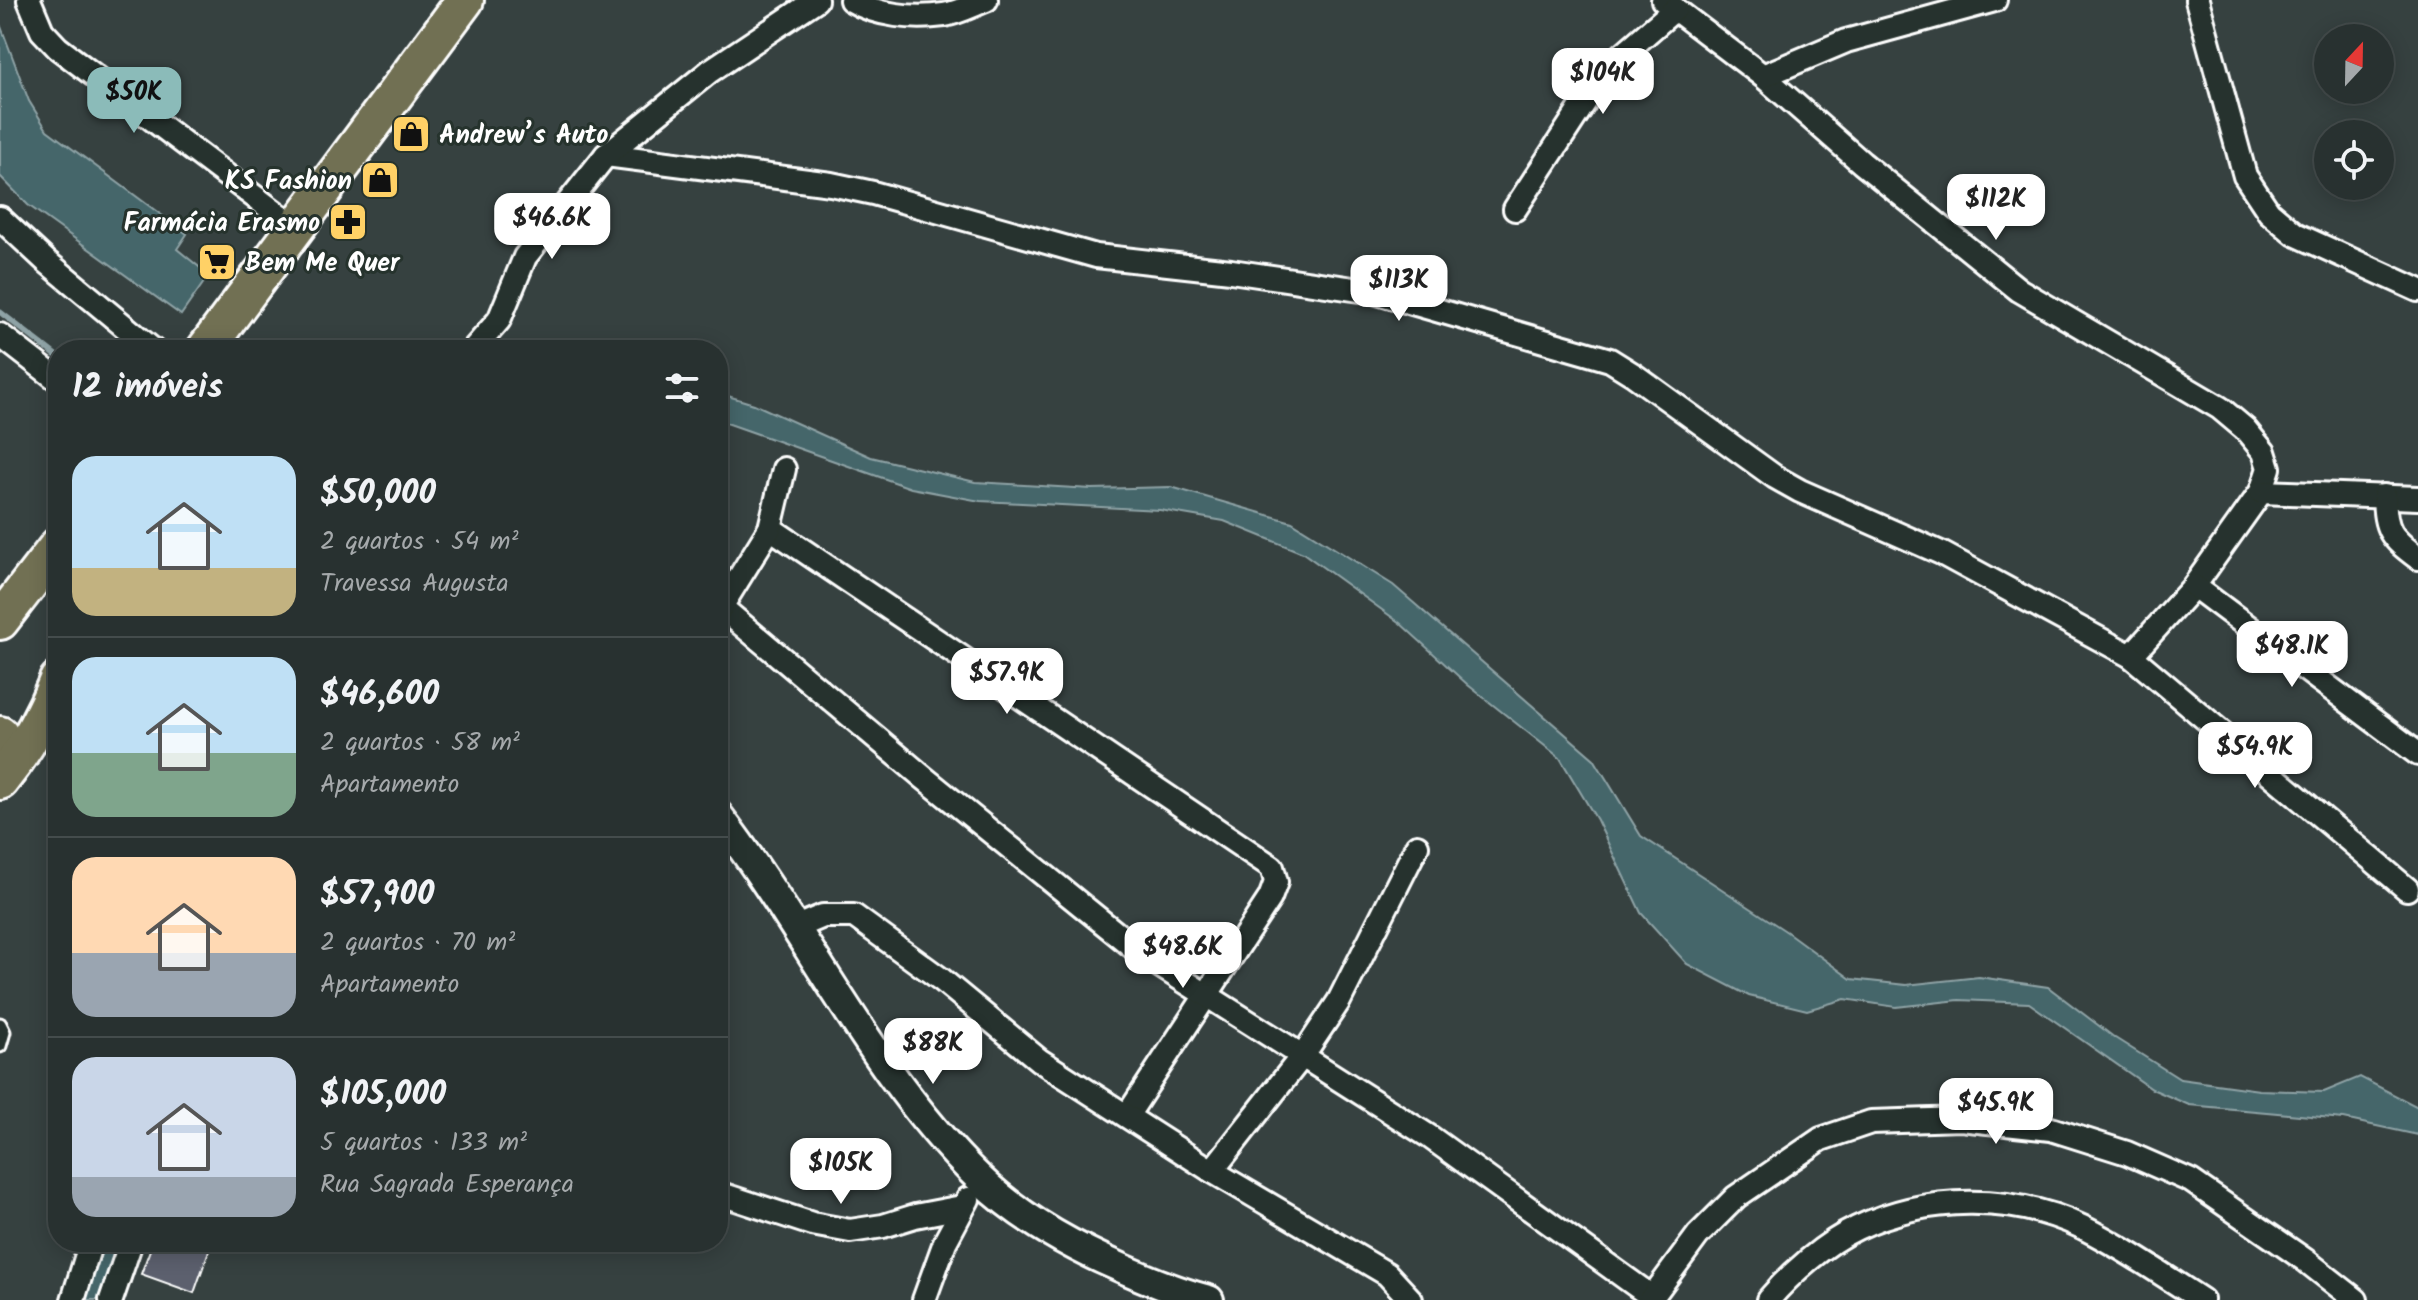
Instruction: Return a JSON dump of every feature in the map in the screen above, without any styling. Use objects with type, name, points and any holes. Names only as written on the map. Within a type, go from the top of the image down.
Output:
[{"type":"main road","points":[[237,327],[296,228],[465,0]]},
{"type":"main road","points":[[219,340],[237,327],[487,0]]},
{"type":"main road","points":[[0,621],[48,559]]},
{"type":"main road","points":[[0,781],[25,750],[48,705]]},
{"type":"main road","points":[[0,735],[0,743]]},
{"type":"street","points":[[29,0],[42,31],[58,48],[296,228]]},
{"type":"street","points":[[481,340],[499,320],[525,257],[606,155],[710,71],[816,0]]},
{"type":"street","points":[[851,0],[883,14],[921,16],[946,15],[986,0]]},
{"type":"street","points":[[1763,76],[1846,41],[1995,0]]},
{"type":"street","points":[[2197,0],[2245,176],[2269,212],[2295,234],[2418,290]]},
{"type":"street","points":[[1515,209],[1592,91],[1669,4],[1763,76],[1862,163],[2019,290],[2220,408],[2245,429],[2264,452],[2269,468],[2261,492],[2194,586],[2131,656]]},
{"type":"street","points":[[606,155],[831,184],[1096,256],[1231,271],[1374,292],[1610,360],[1775,477],[1941,553],[2131,656],[2407,889]]},
{"type":"street","points":[[0,218],[141,340]]},
{"type":"street","points":[[0,335],[48,372]]},
{"type":"street","points":[[728,596],[770,528],[784,469]]},
{"type":"street","points":[[2261,492],[2418,498]]},
{"type":"street","points":[[2384,496],[2386,527],[2400,545],[2418,558]]},
{"type":"street","points":[[770,528],[1272,867],[1276,882],[1270,898],[1127,1116]]},
{"type":"street","points":[[2194,586],[2418,754]]},
{"type":"street","points":[[728,616],[1143,955],[1430,1137],[1651,1299],[1698,1235],[1736,1197],[1821,1139],[1871,1122],[1961,1119],[2051,1129],[2127,1153],[2191,1181],[2305,1260],[2356,1300]]},
{"type":"street","points":[[728,829],[797,927],[881,1060],[930,1127],[982,1181],[1043,1227],[1096,1257],[1147,1279],[1209,1300]]},
{"type":"street","points":[[1212,1171],[1303,1055],[1339,1001],[1417,846]]},
{"type":"street","points":[[797,927],[823,916],[854,916],[942,980],[1039,1060],[1212,1171],[1387,1274],[1411,1300]]},
{"type":"street","points":[[924,1300],[945,1242],[962,1207],[982,1181]]},
{"type":"street","points":[[728,1196],[812,1224],[850,1231],[962,1207]]},
{"type":"street","points":[[1768,1300],[1811,1258],[1856,1228],[1914,1208],[1973,1202],[2026,1208],[2080,1226],[2202,1300]]},
{"type":"street","points":[[73,1300],[88,1252]]},
{"type":"street","points":[[111,1300],[128,1252]]},
{"type":"lane","points":[[0,1024],[4,1032],[0,1046]]},
{"type":"water","points":[[0,24],[29,101],[47,130],[187,234],[177,249],[209,275],[181,315],[28,205],[0,176]]},
{"type":"water","points":[[728,396],[754,404],[871,457],[975,482],[1092,489],[1171,487],[1292,522],[1393,585],[1594,759],[1641,836],[1787,932],[1851,979],[1906,985],[1979,977],[2048,987],[2115,1038],[2180,1079],[2259,1090],[2324,1092],[2360,1077],[2418,1107],[2418,1135],[2344,1119],[2189,1105],[2152,1089],[2029,1003],[1959,1000],[1896,1007],[1845,999],[1807,1010],[1749,996],[1687,964],[1641,913],[1597,820],[1560,758],[1468,685],[1400,623],[1303,553],[1224,521],[1160,510],[980,501],[911,488],[728,424]]},
{"type":"water","points":[[99,1252],[117,1252],[100,1300],[82,1300]]},
{"type":"building","points":[[149,1252],[208,1252],[194,1293],[141,1274]]},
{"type":"waterway","points":[[0,312],[48,349]]},
{"type":"place","name":"Andrew’s Auto","points":[[411,134]]},
{"type":"place","name":"KS Fashion","points":[[380,180]]},
{"type":"place","name":"Farmácia Erasmo","points":[[348,222]]},
{"type":"place","name":"Bem Me Quer","points":[[217,262]]}]
